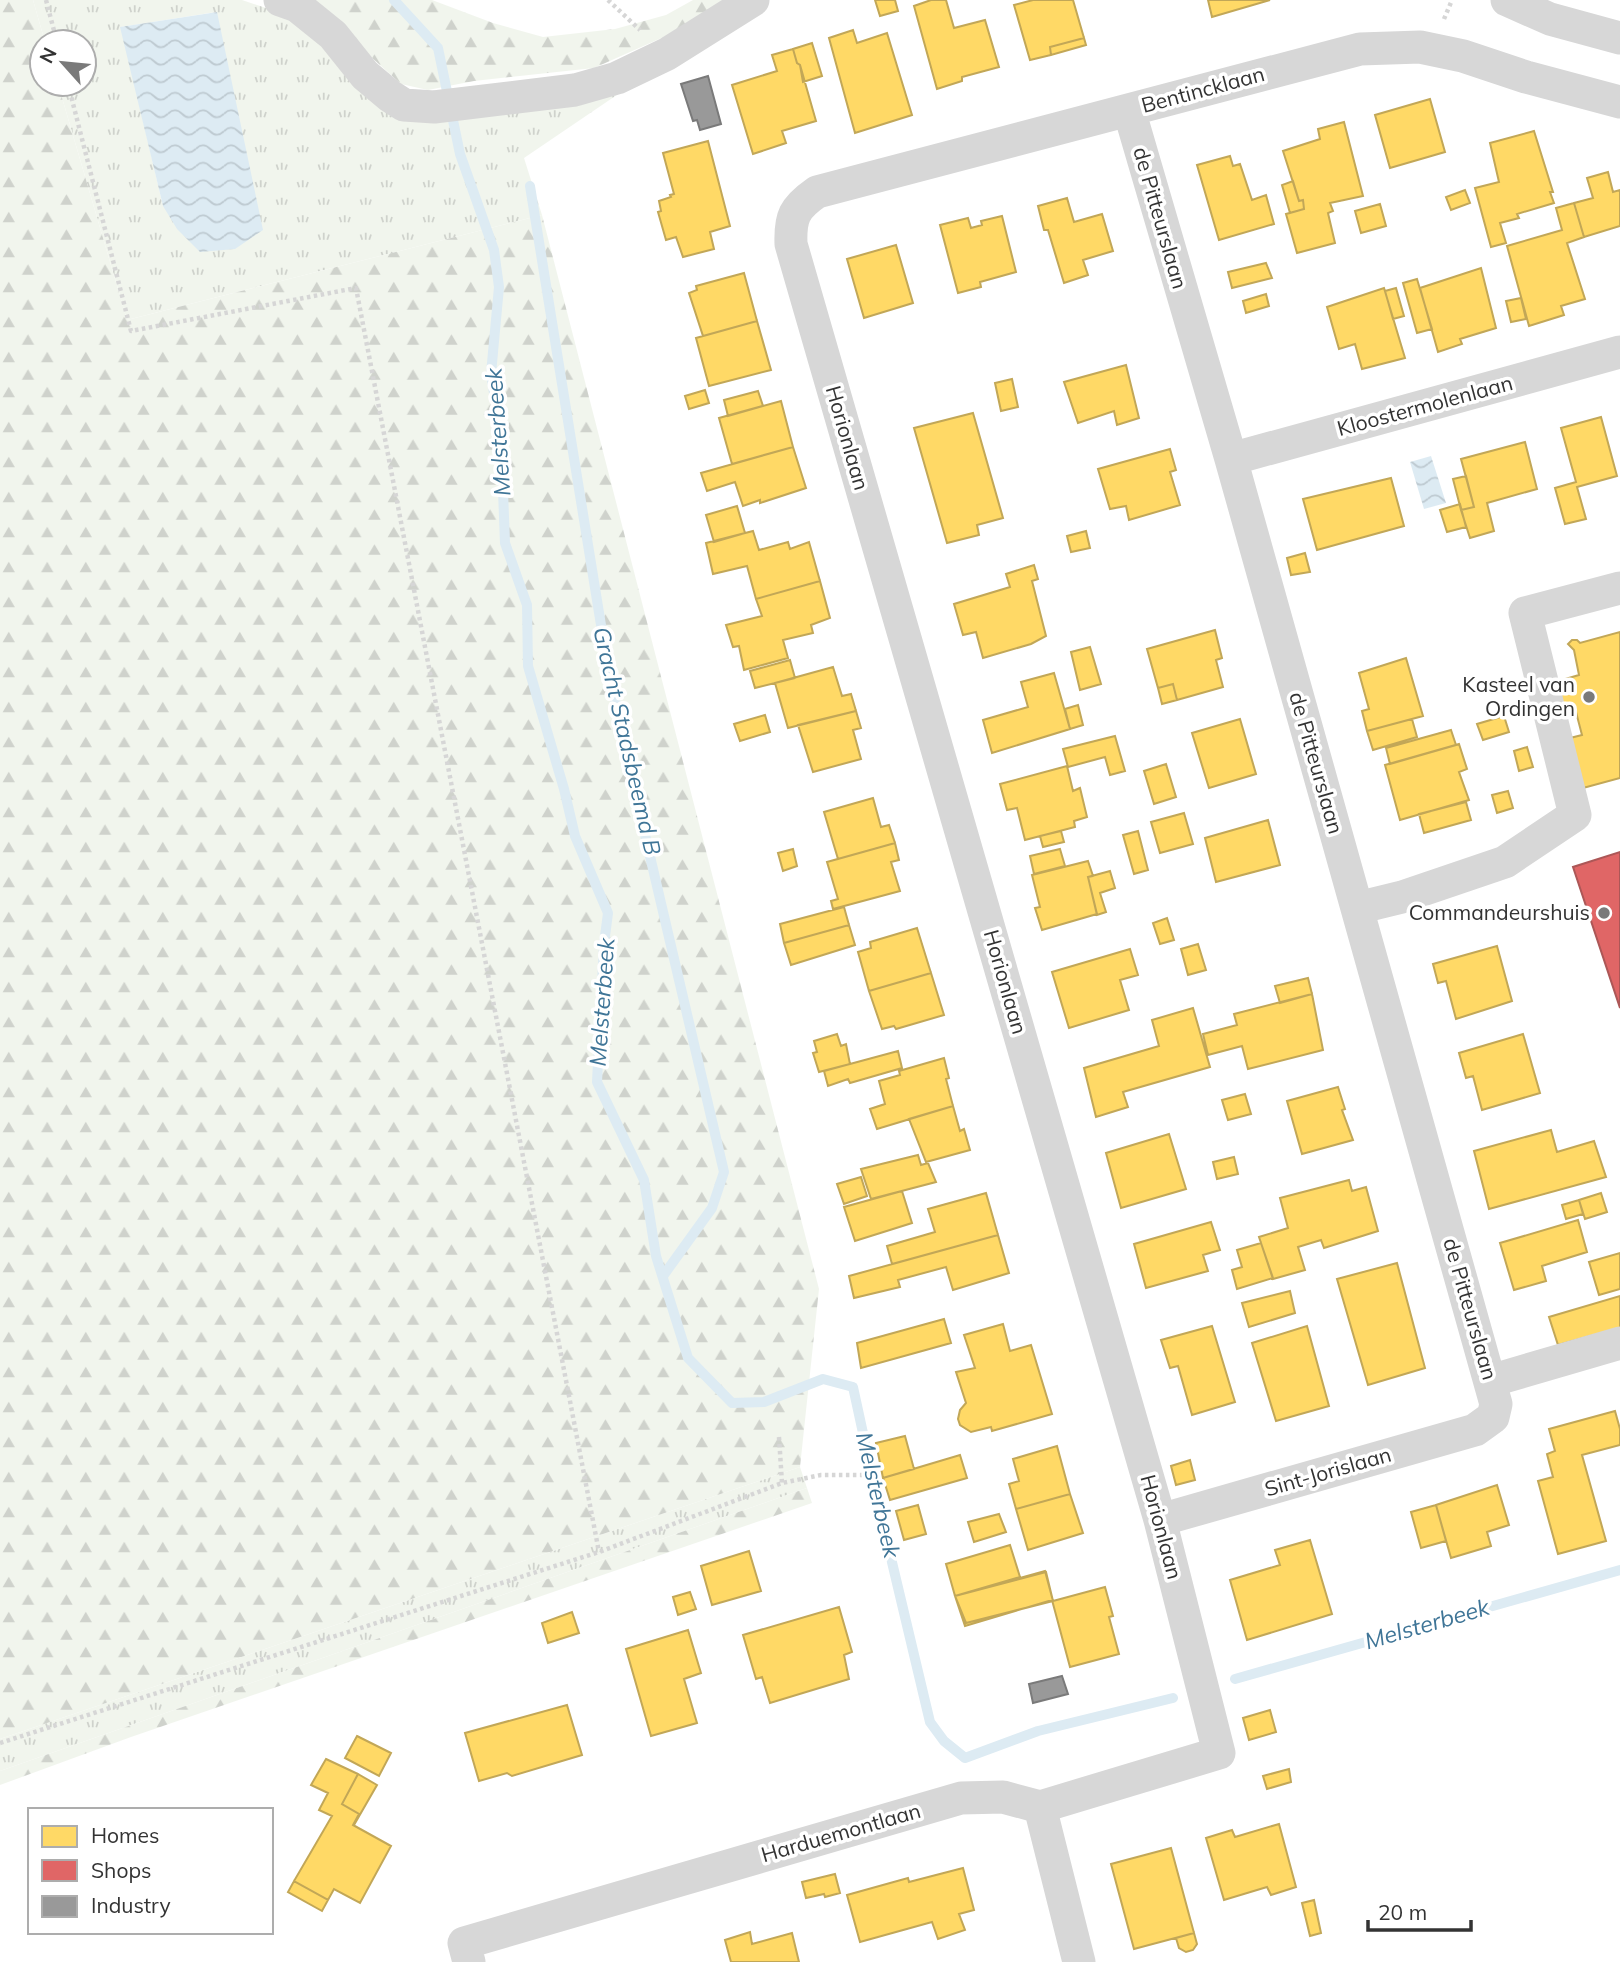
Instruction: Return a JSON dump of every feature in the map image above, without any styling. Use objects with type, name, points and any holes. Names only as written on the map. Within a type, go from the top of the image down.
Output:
[{"type":"street","points":[[280,0],[297,6],[333,35],[365,75],[390,96],[404,105],[434,107],[575,90],[617,78],[667,54],[753,0]]},
{"type":"street","points":[[1507,0],[1550,19],[1620,38]]},
{"type":"street","name":"Bentincklaan","points":[[794,213],[804,201],[817,192],[1360,49],[1420,47],[1463,56],[1620,103]]},
{"type":"street","name":"de Pitteurslaan","points":[[1129,110],[1231,459],[1490,1381],[1496,1404],[1493,1417]]},
{"type":"street","name":"Horionlaan","points":[[794,213],[791,244],[1160,1521],[1219,1754],[1040,1807]]},
{"type":"street","name":"Kloostermolenlaan","points":[[1231,459],[1620,352]]},
{"type":"street","points":[[1357,908],[1402,897],[1506,862],[1575,815],[1525,612],[1620,588]]},
{"type":"street","points":[[1490,1381],[1620,1343]]},
{"type":"street","name":"Sint-Jorislaan","points":[[1160,1521],[1475,1430],[1493,1417]]},
{"type":"street","name":"Harduemontlaan","points":[[466,1953],[961,1798],[1003,1797],[1040,1807]]},
{"type":"street","points":[[1040,1807],[1079,1962]]},
{"type":"path","points":[[46,0],[53,28]]},
{"type":"path","points":[[72,98],[131,331],[356,288],[599,1552]]},
{"type":"path","points":[[779,1437],[782,1483]]},
{"type":"path","points":[[0,1743],[599,1552],[782,1483],[821,1475],[862,1475]]},
{"type":"green space","points":[[0,0],[33,0],[41,28],[28,28],[28,98],[62,98],[127,320],[542,215],[819,1289],[800,1467],[0,1739]]},
{"type":"green space","points":[[33,0],[242,0],[287,15],[314,36],[373,96],[633,84],[524,158],[542,215],[127,320],[62,98],[98,98],[98,28],[41,28]],"holes":[[[216,12],[217,13],[163,206],[121,27]]]},
{"type":"green space","points":[[308,0],[432,0],[493,23],[543,37],[615,29],[666,15],[693,0],[727,0],[675,32],[594,68],[474,81],[428,90],[401,84]]},
{"type":"green space","points":[[800,1467],[807,1488],[0,1771],[0,1739]]},
{"type":"green space","points":[[807,1488],[812,1503],[131,1737],[0,1785],[0,1771]]},
{"type":"water","points":[[217,12],[263,230],[235,249],[200,252],[177,229],[163,206],[120,27]]},
{"type":"water","points":[[1431,456],[1446,503],[1424,509],[1410,462]]},
{"type":"building: Homes","points":[[875,0],[895,0],[898,11],[880,16]]},
{"type":"building: Homes","points":[[931,0],[946,0],[954,28],[985,20],[999,67],[962,77],[962,81],[937,89],[914,6]]},
{"type":"building: Homes","points":[[1033,0],[1073,0],[1084,38],[1050,47],[1051,55],[1030,60],[1014,5]]},
{"type":"building: Homes","points":[[1208,0],[1270,0],[1212,17]]},
{"type":"building: Homes","points":[[853,30],[857,43],[887,33],[912,115],[855,133],[829,38]]},
{"type":"building: Homes","points":[[1084,38],[1086,45],[1051,55],[1050,47]]},
{"type":"building: Homes","points":[[812,43],[822,76],[803,82],[793,49]]},
{"type":"building: Homes","points":[[793,49],[816,121],[782,131],[786,143],[753,154],[732,85],[777,71],[772,55]]},
{"type":"building: Homes","points":[[1430,99],[1445,152],[1390,168],[1375,115]]},
{"type":"building: Homes","points":[[1344,122],[1363,196],[1330,203],[1333,211],[1328,213],[1335,243],[1297,253],[1286,214],[1304,209],[1303,200],[1299,201],[1283,151],[1320,139],[1318,129]]},
{"type":"building: Homes","points":[[1534,131],[1554,203],[1517,214],[1519,218],[1500,223],[1506,243],[1491,247],[1475,188],[1499,182],[1490,143]]},
{"type":"building: Homes","points":[[708,141],[730,226],[710,232],[714,249],[683,257],[676,237],[666,240],[658,212],[661,211],[659,201],[674,194],[663,153]]},
{"type":"building: Homes","points":[[1230,156],[1233,166],[1240,164],[1252,200],[1266,195],[1274,224],[1219,240],[1197,165]]},
{"type":"building: Homes","points":[[1608,172],[1613,192],[1620,190],[1620,226],[1584,237],[1574,203],[1593,198],[1587,178]]},
{"type":"building: Homes","points":[[1293,181],[1299,201],[1303,200],[1304,209],[1290,213],[1282,185]]},
{"type":"building: Homes","points":[[1465,190],[1470,203],[1451,210],[1446,197]]},
{"type":"building: Homes","points":[[1067,198],[1074,222],[1102,214],[1113,251],[1083,260],[1088,275],[1064,283],[1038,206]]},
{"type":"building: Homes","points":[[1574,203],[1584,237],[1567,243],[1585,299],[1561,306],[1564,315],[1529,326],[1507,246],[1562,230],[1556,208]]},
{"type":"building: Homes","points":[[1380,204],[1386,226],[1361,233],[1355,211]]},
{"type":"building: Homes","points":[[1002,216],[1016,272],[980,282],[981,287],[958,293],[940,225],[968,218],[971,228],[982,225],[981,221]]},
{"type":"building: Homes","points":[[896,245],[913,303],[864,318],[847,259]]},
{"type":"building: Homes","points":[[1266,263],[1272,278],[1232,288],[1228,272]]},
{"type":"building: Homes","points":[[1481,268],[1496,328],[1460,339],[1462,344],[1438,352],[1420,288]]},
{"type":"building: Homes","points":[[744,273],[757,321],[703,336],[689,293],[697,290],[696,286]]},
{"type":"building: Homes","points":[[1417,279],[1432,329],[1417,333],[1403,283]]},
{"type":"building: Homes","points":[[1384,288],[1405,358],[1362,369],[1355,344],[1339,349],[1327,307]]},
{"type":"building: Homes","points":[[1396,288],[1404,316],[1393,319],[1385,291]]},
{"type":"building: Homes","points":[[1266,294],[1269,306],[1246,313],[1243,301]]},
{"type":"building: Homes","points":[[1521,298],[1526,319],[1511,322],[1506,301]]},
{"type":"building: Homes","points":[[757,321],[771,370],[709,386],[696,338]]},
{"type":"building: Homes","points":[[1126,365],[1139,418],[1117,425],[1114,411],[1078,423],[1064,382]]},
{"type":"building: Homes","points":[[1012,379],[1018,407],[1001,411],[995,383]]},
{"type":"building: Homes","points":[[705,390],[709,403],[689,409],[685,396]]},
{"type":"building: Homes","points":[[758,391],[763,406],[728,416],[724,400]]},
{"type":"building: Homes","points":[[781,401],[793,447],[732,464],[719,418]]},
{"type":"building: Homes","points":[[973,413],[1003,518],[977,525],[979,535],[947,543],[914,428]]},
{"type":"building: Homes","points":[[1601,417],[1617,476],[1577,487],[1586,519],[1565,524],[1555,488],[1576,482],[1561,428]]},
{"type":"building: Homes","points":[[1525,442],[1537,489],[1487,503],[1494,531],[1470,538],[1461,510],[1474,507],[1461,459]]},
{"type":"building: Homes","points":[[793,447],[806,488],[743,506],[735,482],[707,491],[701,473]]},
{"type":"building: Homes","points":[[1170,449],[1176,470],[1170,472],[1180,505],[1129,520],[1126,506],[1110,509],[1098,469]]},
{"type":"building: Homes","points":[[1466,476],[1474,507],[1461,510],[1453,479]]},
{"type":"building: Homes","points":[[1391,478],[1404,526],[1317,550],[1303,499]]},
{"type":"building: Homes","points":[[1460,504],[1466,527],[1447,532],[1440,510]]},
{"type":"building: Homes","points":[[737,506],[745,533],[714,542],[706,515]]},
{"type":"building: Homes","points":[[753,531],[759,550],[788,542],[790,549],[809,542],[820,581],[756,599],[747,566],[713,574],[706,543]]},
{"type":"building: Homes","points":[[1086,531],[1090,548],[1071,552],[1067,536]]},
{"type":"building: Homes","points":[[1305,553],[1310,572],[1291,575],[1287,558]]},
{"type":"building: Homes","points":[[1034,565],[1038,579],[1032,581],[1046,636],[1031,644],[983,658],[976,632],[963,635],[954,604],[1010,587],[1006,574]]},
{"type":"building: Homes","points":[[820,581],[830,618],[811,625],[813,633],[783,640],[788,658],[744,670],[739,646],[733,647],[726,625],[762,616],[756,599]]},
{"type":"building: Homes","points":[[1215,630],[1222,658],[1216,660],[1223,687],[1177,700],[1173,684],[1158,688],[1147,649]]},
{"type":"building: Homes","name":"Kasteel van Ordingen","points":[[1620,632],[1620,778],[1583,788],[1570,738],[1582,735],[1576,712],[1564,716],[1555,682],[1579,675],[1574,650],[1568,644],[1572,640],[1580,643]]},
{"type":"building: Homes","points":[[1090,647],[1101,684],[1080,690],[1071,652]]},
{"type":"building: Homes","points":[[1406,658],[1423,716],[1367,731],[1362,711],[1369,709],[1359,673]]},
{"type":"building: Homes","points":[[790,660],[795,678],[755,688],[750,671]]},
{"type":"building: Homes","points":[[833,667],[842,696],[851,694],[856,711],[788,728],[775,683]]},
{"type":"building: Homes","points":[[1054,673],[1070,729],[992,753],[983,720],[1028,707],[1021,682]]},
{"type":"building: Homes","points":[[1173,684],[1177,700],[1162,704],[1158,688]]},
{"type":"building: Homes","points":[[1078,705],[1083,725],[1070,729],[1065,709]]},
{"type":"building: Homes","points":[[856,711],[861,728],[853,730],[861,759],[813,772],[798,725]]},
{"type":"building: Homes","points":[[765,715],[770,732],[740,741],[734,724]]},
{"type":"building: Homes","points":[[1504,716],[1509,732],[1483,740],[1477,724]]},
{"type":"building: Homes","points":[[1240,719],[1256,774],[1209,788],[1192,733]]},
{"type":"building: Homes","points":[[1412,719],[1417,737],[1373,750],[1367,731]]},
{"type":"building: Homes","points":[[1451,730],[1456,745],[1390,764],[1386,748]]},
{"type":"building: Homes","points":[[1115,736],[1125,771],[1110,775],[1105,757],[1068,767],[1063,749]]},
{"type":"building: Homes","points":[[1459,744],[1467,769],[1459,772],[1469,800],[1400,820],[1385,765]]},
{"type":"building: Homes","points":[[1527,747],[1533,767],[1519,771],[1514,751]]},
{"type":"building: Homes","points":[[1166,764],[1176,797],[1154,804],[1144,771]]},
{"type":"building: Homes","points":[[1067,766],[1073,791],[1080,788],[1087,817],[1074,821],[1075,827],[1025,840],[1017,808],[1007,810],[1000,784]]},
{"type":"building: Homes","points":[[1508,791],[1513,808],[1497,813],[1492,795]]},
{"type":"building: Homes","points":[[873,798],[881,827],[889,825],[895,843],[838,859],[824,812]]},
{"type":"building: Homes","points":[[1466,802],[1471,820],[1424,833],[1419,814]]},
{"type":"building: Homes","points":[[1184,813],[1193,844],[1160,853],[1151,822]]},
{"type":"building: Homes","points":[[1268,820],[1280,865],[1216,882],[1205,838]]},
{"type":"building: Homes","points":[[1061,831],[1064,842],[1043,847],[1040,836]]},
{"type":"building: Homes","points":[[1138,831],[1148,870],[1134,874],[1123,835]]},
{"type":"building: Homes","points":[[895,843],[899,860],[891,862],[900,891],[833,909],[831,901],[838,899],[827,862]]},
{"type":"building: Homes","points":[[793,849],[797,866],[783,871],[778,853]]},
{"type":"building: Homes","points":[[1060,849],[1065,866],[1034,874],[1030,856]]},
{"type":"building: Homes","points":[[1088,861],[1093,876],[1088,877],[1097,914],[1042,930],[1035,908],[1040,907],[1032,875]]},
{"type":"building: Homes","points":[[1110,871],[1115,888],[1100,893],[1106,912],[1097,915],[1088,877]]},
{"type":"building: Homes","points":[[844,907],[849,925],[784,943],[780,924]]},
{"type":"building: Homes","points":[[1167,918],[1174,940],[1160,944],[1153,923]]},
{"type":"building: Homes","points":[[849,925],[855,945],[791,965],[784,943]]},
{"type":"building: Homes","points":[[917,928],[931,973],[869,991],[858,952],[871,948],[870,942]]},
{"type":"building: Homes","points":[[1198,944],[1206,970],[1188,975],[1181,949]]},
{"type":"building: Homes","points":[[1497,946],[1512,1001],[1456,1019],[1446,981],[1438,983],[1433,964]]},
{"type":"building: Homes","points":[[1130,949],[1138,975],[1120,980],[1129,1010],[1069,1028],[1052,972]]},
{"type":"building: Homes","points":[[931,973],[944,1015],[896,1029],[894,1026],[882,1029],[869,991]]},
{"type":"building: Homes","points":[[1308,978],[1312,994],[1280,1003],[1275,986]]},
{"type":"building: Homes","points":[[1312,994],[1323,1050],[1248,1069],[1242,1046],[1208,1055],[1203,1034],[1237,1025],[1234,1014]]},
{"type":"building: Homes","points":[[1193,1008],[1210,1067],[1123,1092],[1128,1107],[1096,1117],[1084,1068],[1159,1046],[1152,1020]]},
{"type":"building: Homes","points":[[837,1034],[841,1046],[846,1044],[850,1064],[819,1072],[813,1053],[817,1052],[814,1041]]},
{"type":"building: Homes","points":[[1523,1034],[1540,1093],[1482,1110],[1473,1076],[1466,1078],[1459,1053]]},
{"type":"building: Homes","points":[[898,1051],[902,1068],[850,1083],[848,1079],[828,1086],[824,1071]]},
{"type":"building: Homes","points":[[944,1058],[953,1106],[877,1129],[870,1109],[885,1104],[879,1081],[900,1075],[899,1071]]},
{"type":"building: Homes","points":[[1338,1087],[1345,1109],[1342,1110],[1353,1140],[1302,1154],[1287,1101]]},
{"type":"building: Homes","points":[[1245,1094],[1251,1114],[1228,1120],[1222,1100]]},
{"type":"building: Homes","points":[[953,1106],[960,1131],[964,1129],[970,1150],[926,1162],[909,1119]]},
{"type":"building: Homes","points":[[1551,1130],[1557,1152],[1594,1141],[1606,1177],[1489,1209],[1474,1151]]},
{"type":"building: Homes","points":[[1169,1134],[1186,1189],[1121,1208],[1106,1153]]},
{"type":"building: Homes","points":[[918,1155],[921,1165],[928,1163],[936,1182],[871,1199],[861,1169]]},
{"type":"building: Homes","points":[[1234,1157],[1238,1174],[1217,1179],[1213,1162]]},
{"type":"building: Homes","points":[[861,1177],[867,1196],[844,1204],[837,1184]]},
{"type":"building: Homes","points":[[1349,1180],[1352,1191],[1366,1187],[1378,1231],[1324,1248],[1321,1240],[1298,1247],[1305,1270],[1273,1279],[1259,1237],[1288,1228],[1280,1198]]},
{"type":"building: Homes","points":[[902,1191],[912,1223],[855,1241],[844,1207]]},
{"type":"building: Homes","points":[[986,1193],[998,1235],[892,1264],[887,1246],[935,1232],[928,1209]]},
{"type":"building: Homes","points":[[1601,1193],[1607,1212],[1585,1219],[1579,1200]]},
{"type":"building: Homes","points":[[1579,1200],[1583,1214],[1566,1219],[1562,1205]]},
{"type":"building: Homes","points":[[1578,1220],[1587,1252],[1542,1266],[1546,1281],[1514,1290],[1500,1243]]},
{"type":"building: Homes","points":[[1211,1222],[1220,1250],[1203,1255],[1208,1271],[1146,1288],[1134,1244]]},
{"type":"building: Homes","points":[[998,1235],[1009,1273],[953,1290],[946,1267],[898,1280],[900,1287],[854,1298],[849,1276]]},
{"type":"building: Homes","points":[[1261,1243],[1273,1278],[1237,1289],[1232,1270],[1242,1267],[1237,1250]]},
{"type":"building: Homes","points":[[1620,1253],[1620,1289],[1599,1295],[1589,1262]]},
{"type":"building: Homes","points":[[1397,1263],[1425,1368],[1368,1385],[1337,1279]]},
{"type":"building: Homes","points":[[1290,1291],[1295,1313],[1249,1327],[1242,1303]]},
{"type":"building: Homes","points":[[1620,1296],[1620,1328],[1558,1345],[1549,1317]]},
{"type":"building: Homes","points":[[944,1319],[951,1343],[861,1368],[857,1343]]},
{"type":"building: Homes","points":[[1003,1324],[1010,1351],[1031,1345],[1052,1414],[992,1431],[991,1427],[971,1432],[960,1425],[958,1419],[960,1410],[966,1403],[956,1372],[975,1368],[964,1335]]},
{"type":"building: Homes","points":[[1212,1326],[1235,1402],[1192,1415],[1178,1366],[1170,1368],[1161,1340]]},
{"type":"building: Homes","points":[[1307,1326],[1329,1406],[1276,1421],[1252,1343]]},
{"type":"building: Homes","points":[[1615,1411],[1620,1429],[1620,1445],[1582,1455],[1606,1541],[1558,1554],[1538,1481],[1553,1477],[1547,1454],[1555,1451],[1549,1429]]},
{"type":"building: Homes","points":[[905,1436],[914,1469],[883,1478],[876,1443]]},
{"type":"building: Homes","points":[[1057,1446],[1070,1494],[1016,1509],[1009,1484],[1019,1481],[1013,1459]]},
{"type":"building: Homes","points":[[960,1455],[967,1478],[890,1500],[883,1478]]},
{"type":"building: Homes","points":[[1190,1460],[1195,1480],[1176,1485],[1171,1466]]},
{"type":"building: Homes","points":[[1497,1485],[1509,1525],[1487,1532],[1491,1546],[1451,1558],[1436,1505]]},
{"type":"building: Homes","points":[[1070,1494],[1083,1533],[1028,1550],[1016,1509]]},
{"type":"building: Homes","points":[[918,1505],[926,1534],[904,1540],[896,1511]]},
{"type":"building: Homes","points":[[1436,1505],[1446,1541],[1421,1548],[1411,1512]]},
{"type":"building: Homes","points":[[999,1514],[1006,1532],[974,1542],[968,1522]]},
{"type":"building: Homes","points":[[1310,1540],[1332,1614],[1247,1640],[1230,1580],[1280,1565],[1275,1550]]},
{"type":"building: Homes","points":[[1010,1545],[1020,1577],[955,1596],[946,1564]]},
{"type":"building: Homes","points":[[749,1551],[761,1591],[712,1605],[701,1566]]},
{"type":"building: Homes","points":[[1045,1571],[1053,1601],[1105,1587],[1113,1616],[1109,1617],[1119,1654],[1070,1667],[1052,1600],[965,1626],[955,1596]]},
{"type":"building: Homes","points":[[1046,1572],[1053,1601],[966,1623],[955,1596]]},
{"type":"building: Homes","points":[[690,1592],[696,1609],[678,1615],[673,1597]]},
{"type":"building: Homes","points":[[839,1607],[852,1652],[844,1655],[849,1679],[770,1703],[762,1677],[756,1679],[743,1635]]},
{"type":"building: Homes","points":[[572,1612],[579,1633],[548,1643],[542,1623]]},
{"type":"building: Homes","points":[[688,1630],[701,1673],[684,1679],[697,1723],[651,1736],[626,1649]]},
{"type":"building: Homes","points":[[567,1705],[582,1755],[512,1776],[507,1773],[479,1781],[465,1733]]},
{"type":"building: Homes","points":[[1270,1710],[1276,1732],[1249,1740],[1243,1718]]},
{"type":"building: Homes","points":[[357,1736],[391,1753],[379,1776],[345,1758]]},
{"type":"building: Homes","points":[[326,1759],[358,1774],[342,1804],[359,1814],[353,1825],[391,1846],[360,1903],[334,1889],[328,1900],[294,1881],[332,1816],[319,1810],[328,1793],[311,1785]]},
{"type":"building: Homes","points":[[1289,1769],[1291,1782],[1267,1789],[1263,1776]]},
{"type":"building: Homes","points":[[358,1774],[377,1785],[354,1825],[359,1814],[342,1804]]},
{"type":"building: Homes","points":[[1279,1824],[1296,1887],[1271,1895],[1267,1887],[1224,1900],[1206,1838],[1232,1830],[1235,1837]]},
{"type":"building: Homes","points":[[1171,1848],[1194,1933],[1134,1949],[1111,1864]]},
{"type":"building: Homes","points":[[963,1868],[974,1910],[959,1914],[965,1930],[938,1939],[932,1922],[860,1942],[847,1895],[908,1878],[909,1882]]},
{"type":"building: Homes","points":[[835,1874],[840,1893],[806,1898],[802,1882]]},
{"type":"building: Homes","points":[[294,1881],[328,1900],[322,1911],[288,1892]]},
{"type":"building: Homes","points":[[1314,1900],[1321,1933],[1310,1936],[1302,1903]]},
{"type":"building: Homes","points":[[750,1932],[752,1944],[792,1933],[799,1962],[731,1962],[725,1940]]},
{"type":"building: Homes","points":[[1194,1933],[1197,1944],[1193,1950],[1186,1952],[1179,1948],[1176,1938]]},
{"type":"building: Shops","name":"Commandeurshuis","points":[[1620,852],[1620,1008],[1573,867]]},
{"type":"building: Industry","points":[[708,76],[721,124],[700,130],[697,120],[693,121],[681,84]]},
{"type":"building: Industry","points":[[1062,1676],[1068,1694],[1033,1703],[1029,1684]]},
{"type":"waterway","name":"Melsterbeek","points":[[394,0],[438,48],[460,154],[494,250],[499,287],[491,374],[501,438],[505,543],[527,605],[528,666],[575,836],[608,913],[597,1082],[644,1180],[656,1256],[688,1358],[732,1403],[764,1402],[823,1379],[853,1387],[930,1722],[944,1741],[965,1758],[1038,1731],[1173,1698]]},
{"type":"waterway","name":"Gracht Stadsbeemd B","points":[[530,186],[601,625],[623,741],[724,1172],[712,1208],[663,1276]]},
{"type":"waterway","name":"Melsterbeek","points":[[1235,1679],[1620,1570]]},
{"type":"place","name":"Kasteel van Ordingen","points":[[1589,697]]},
{"type":"place","name":"Commandeurshuis","points":[[1604,913]]}]
